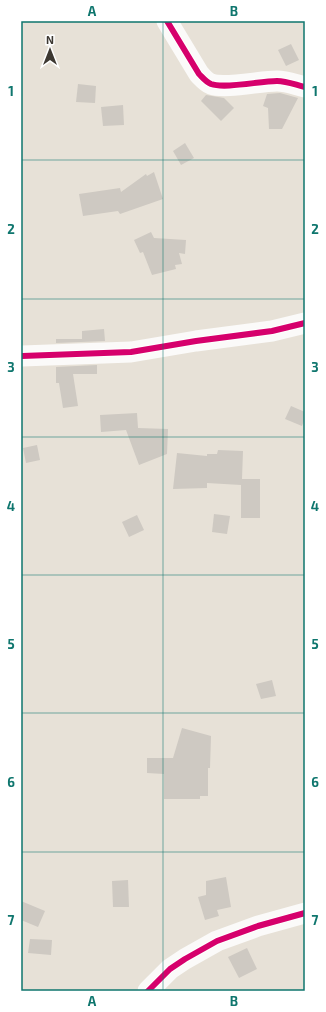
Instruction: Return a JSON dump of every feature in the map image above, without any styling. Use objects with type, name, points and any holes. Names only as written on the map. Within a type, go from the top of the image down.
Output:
[{"type":"street","points":[[167,21],[199,74],[204,80],[211,84],[220,86],[279,81],[305,87]]},
{"type":"street","points":[[22,356],[131,352],[196,340],[272,331],[305,323]]},
{"type":"street","points":[[148,991],[170,969],[217,941],[258,926],[305,913]]},
{"type":"building","points":[[291,44],[299,60],[286,66],[278,50]]},
{"type":"building","points":[[78,84],[96,86],[95,103],[76,102]]},
{"type":"building","points":[[280,93],[298,98],[282,129],[269,129],[268,108],[263,106],[267,94]]},
{"type":"building","points":[[206,95],[224,98],[234,108],[221,121],[201,101]]},
{"type":"building","points":[[123,105],[124,125],[103,126],[101,107]]},
{"type":"building","points":[[185,143],[194,158],[181,165],[173,151]]},
{"type":"building","points":[[154,172],[163,199],[120,214],[118,211],[83,216],[79,194],[120,188],[121,192],[146,174],[147,176]]},
{"type":"building","points":[[151,232],[154,238],[186,240],[185,254],[179,253],[182,264],[175,265],[176,269],[152,275],[143,252],[140,253],[134,240]]},
{"type":"building","points":[[104,329],[105,341],[56,343],[56,339],[82,339],[82,331]]},
{"type":"building","points":[[97,365],[97,374],[73,374],[78,406],[63,408],[59,383],[56,383],[56,367]]},
{"type":"building","points":[[291,406],[305,412],[305,418],[302,426],[285,419]]},
{"type":"building","points":[[137,413],[138,428],[168,429],[167,454],[139,465],[126,430],[101,432],[100,415]]},
{"type":"building","points":[[37,445],[40,460],[26,463],[23,448]]},
{"type":"building","points":[[218,450],[243,451],[242,479],[260,479],[260,518],[241,518],[241,485],[207,483],[207,488],[173,489],[177,453],[207,456],[207,454],[217,454]]},
{"type":"building","points":[[214,514],[230,516],[227,534],[212,532]]},
{"type":"building","points":[[137,515],[144,530],[129,537],[122,522]]},
{"type":"building","points":[[272,680],[276,696],[261,699],[256,684]]},
{"type":"building","points":[[182,728],[211,736],[210,768],[208,768],[208,796],[200,796],[200,799],[164,799],[164,774],[147,773],[147,758],[173,758]]},
{"type":"building","points":[[226,877],[231,907],[217,910],[219,916],[205,920],[198,897],[206,895],[206,881]]},
{"type":"building","points":[[128,880],[129,907],[113,907],[112,881]]},
{"type":"building","points":[[21,901],[45,911],[38,927],[21,920]]},
{"type":"building","points":[[30,939],[52,940],[51,955],[28,953]]},
{"type":"building","points":[[247,948],[257,969],[239,978],[228,957]]},
{"type":"cycle path","points":[[167,21],[199,74],[211,84],[225,86],[277,81],[288,82],[305,87]]},
{"type":"cycle path","points":[[22,356],[131,352],[196,341],[272,331],[305,323]]},
{"type":"cycle path","points":[[148,991],[170,969],[217,941],[258,926],[305,913]]}]
